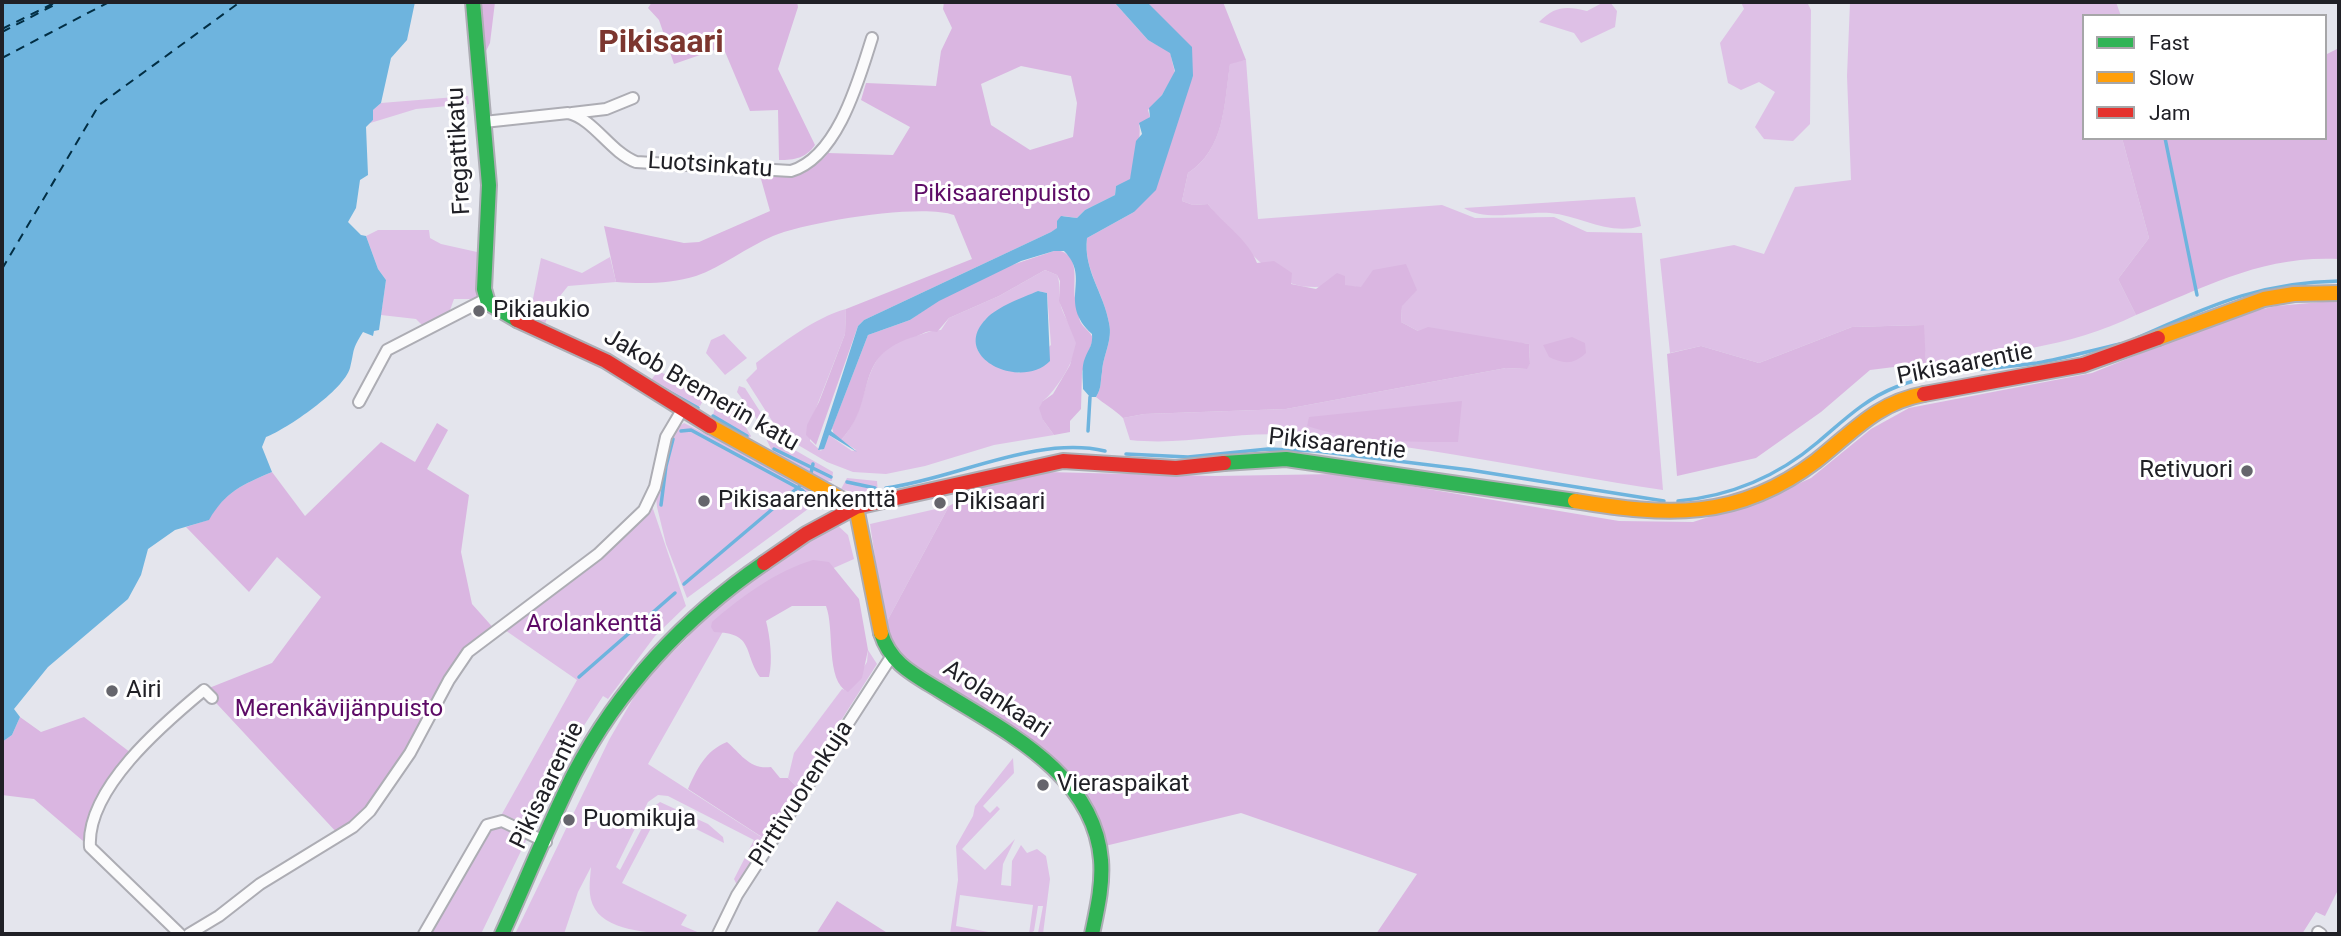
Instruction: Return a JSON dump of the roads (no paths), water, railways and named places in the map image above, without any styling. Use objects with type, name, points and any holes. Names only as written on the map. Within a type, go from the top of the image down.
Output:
[{"type":"street","name":"Fregattikatu","points":[[472,2],[489,185],[486,299]]},
{"type":"street","name":"Luotsinkatu","points":[[568,113],[580,118],[621,154],[636,162],[791,171],[813,161],[828,142],[847,106],[872,37]]},
{"type":"street","points":[[484,122],[606,109],[633,98]]},
{"type":"street","name":"Pikisaarentie","points":[[502,934],[575,773],[589,747],[627,691],[662,649],[723,591],[765,560],[835,516],[856,508],[1063,461],[1175,468],[1276,459],[1398,472],[1647,513],[1705,510],[1750,498],[1779,484],[1815,462],[1870,415],[1899,399],[2083,365],[2263,299],[2294,294],[2339,293]]},
{"type":"street","points":[[359,402],[387,350],[461,309],[486,299]]},
{"type":"street","name":"Jakob Bremerin katu","points":[[486,299],[499,312],[583,349],[682,410],[856,508]]},
{"type":"street","points":[[189,934],[219,916],[260,884],[353,827],[370,811],[410,753],[449,680],[468,652],[597,554],[644,510],[655,487],[666,437],[682,410]]},
{"type":"street","points":[[856,508],[871,569],[881,640],[891,657]]},
{"type":"street","name":"Pirttivuorenkuja","points":[[718,934],[737,895],[891,657]]},
{"type":"street","name":"Arolankaari","points":[[891,657],[1049,761],[1067,780],[1082,803],[1100,848],[1101,880],[1092,934]]},
{"type":"street","points":[[180,934],[90,847],[90,833],[97,807],[128,763],[172,716],[208,694]]},
{"type":"street","points":[[424,934],[487,825],[502,821],[546,842]]},
{"type":"water","points":[[2,2],[415,2],[407,40],[391,58],[381,103],[373,110],[373,120],[366,127],[368,175],[360,180],[356,208],[348,222],[361,235],[366,236],[378,269],[386,280],[379,330],[374,331],[373,336],[363,332],[355,347],[346,377],[337,387],[300,417],[266,437],[262,447],[272,472],[228,495],[209,520],[175,530],[148,549],[141,575],[128,599],[48,667],[14,709],[20,717],[12,735],[2,742]]},
{"type":"water","points":[[1114,2],[1147,2],[1192,47],[1193,76],[1156,190],[1134,212],[1087,238],[1088,261],[1110,329],[1100,388],[1096,397],[1090,397],[1083,389],[1083,365],[1092,334],[1077,311],[1075,271],[1072,261],[1064,251],[1054,251],[1021,261],[939,301],[910,320],[868,335],[831,431],[857,452],[829,435],[824,449],[818,450],[858,326],[864,320],[1051,232],[1057,228],[1057,221],[1061,216],[1077,218],[1085,210],[1115,195],[1116,186],[1130,179],[1136,141],[1142,134],[1139,123],[1150,117],[1149,108],[1162,95],[1175,71],[1170,53],[1148,40]]},
{"type":"water","points":[[1038,291],[1047,293],[1050,361],[1037,369],[1023,372],[1007,371],[993,365],[982,357],[976,346],[977,333],[986,319],[997,310]]},
{"type":"waterway","points":[[2165,140],[2197,295]]},
{"type":"waterway","points":[[2132,340],[2232,299],[2282,286],[2339,281]]},
{"type":"waterway","points":[[1678,501],[1716,495],[1770,475],[1802,454],[1864,404],[1896,387],[1930,377],[2037,363],[2120,344]]},
{"type":"waterway","points":[[657,385],[698,408]]},
{"type":"waterway","points":[[1088,431],[1090,397]]},
{"type":"waterway","points":[[713,416],[747,436]]},
{"type":"waterway","points":[[681,431],[691,430],[802,490],[808,497]]},
{"type":"waterway","points":[[661,505],[673,439]]},
{"type":"waterway","points":[[886,488],[1024,453],[1079,448],[1105,451]]},
{"type":"waterway","points":[[774,449],[831,477]]},
{"type":"waterway","points":[[1126,454],[1188,457],[1268,449],[1316,451],[1470,470],[1664,501]]},
{"type":"waterway","points":[[811,473],[813,464]]},
{"type":"waterway","points":[[847,482],[875,488]]},
{"type":"waterway","points":[[684,584],[802,484]]},
{"type":"waterway","points":[[579,677],[675,593]]},
{"type":"place","name":"Pikiaukio","points":[[479,311]]},
{"type":"place","name":"Retivuori","points":[[2247,471]]},
{"type":"place","name":"Pikisaarenkenttä","points":[[704,501]]},
{"type":"place","name":"Pikisaari","points":[[940,503]]},
{"type":"place","name":"Airi","points":[[112,691]]},
{"type":"place","name":"Vieraspaikat","points":[[1043,785]]},
{"type":"place","name":"Puomikuja","points":[[569,820]]},
{"type":"district","name":"Pikisaari","points":[[661,44]]},
{"type":"park label","name":"Pikisaarenpuisto","points":[[1002,195]]},
{"type":"park label","name":"Arolankenttä","points":[[594,625]]},
{"type":"park label","name":"Merenkävijänpuisto","points":[[339,710]]}]
